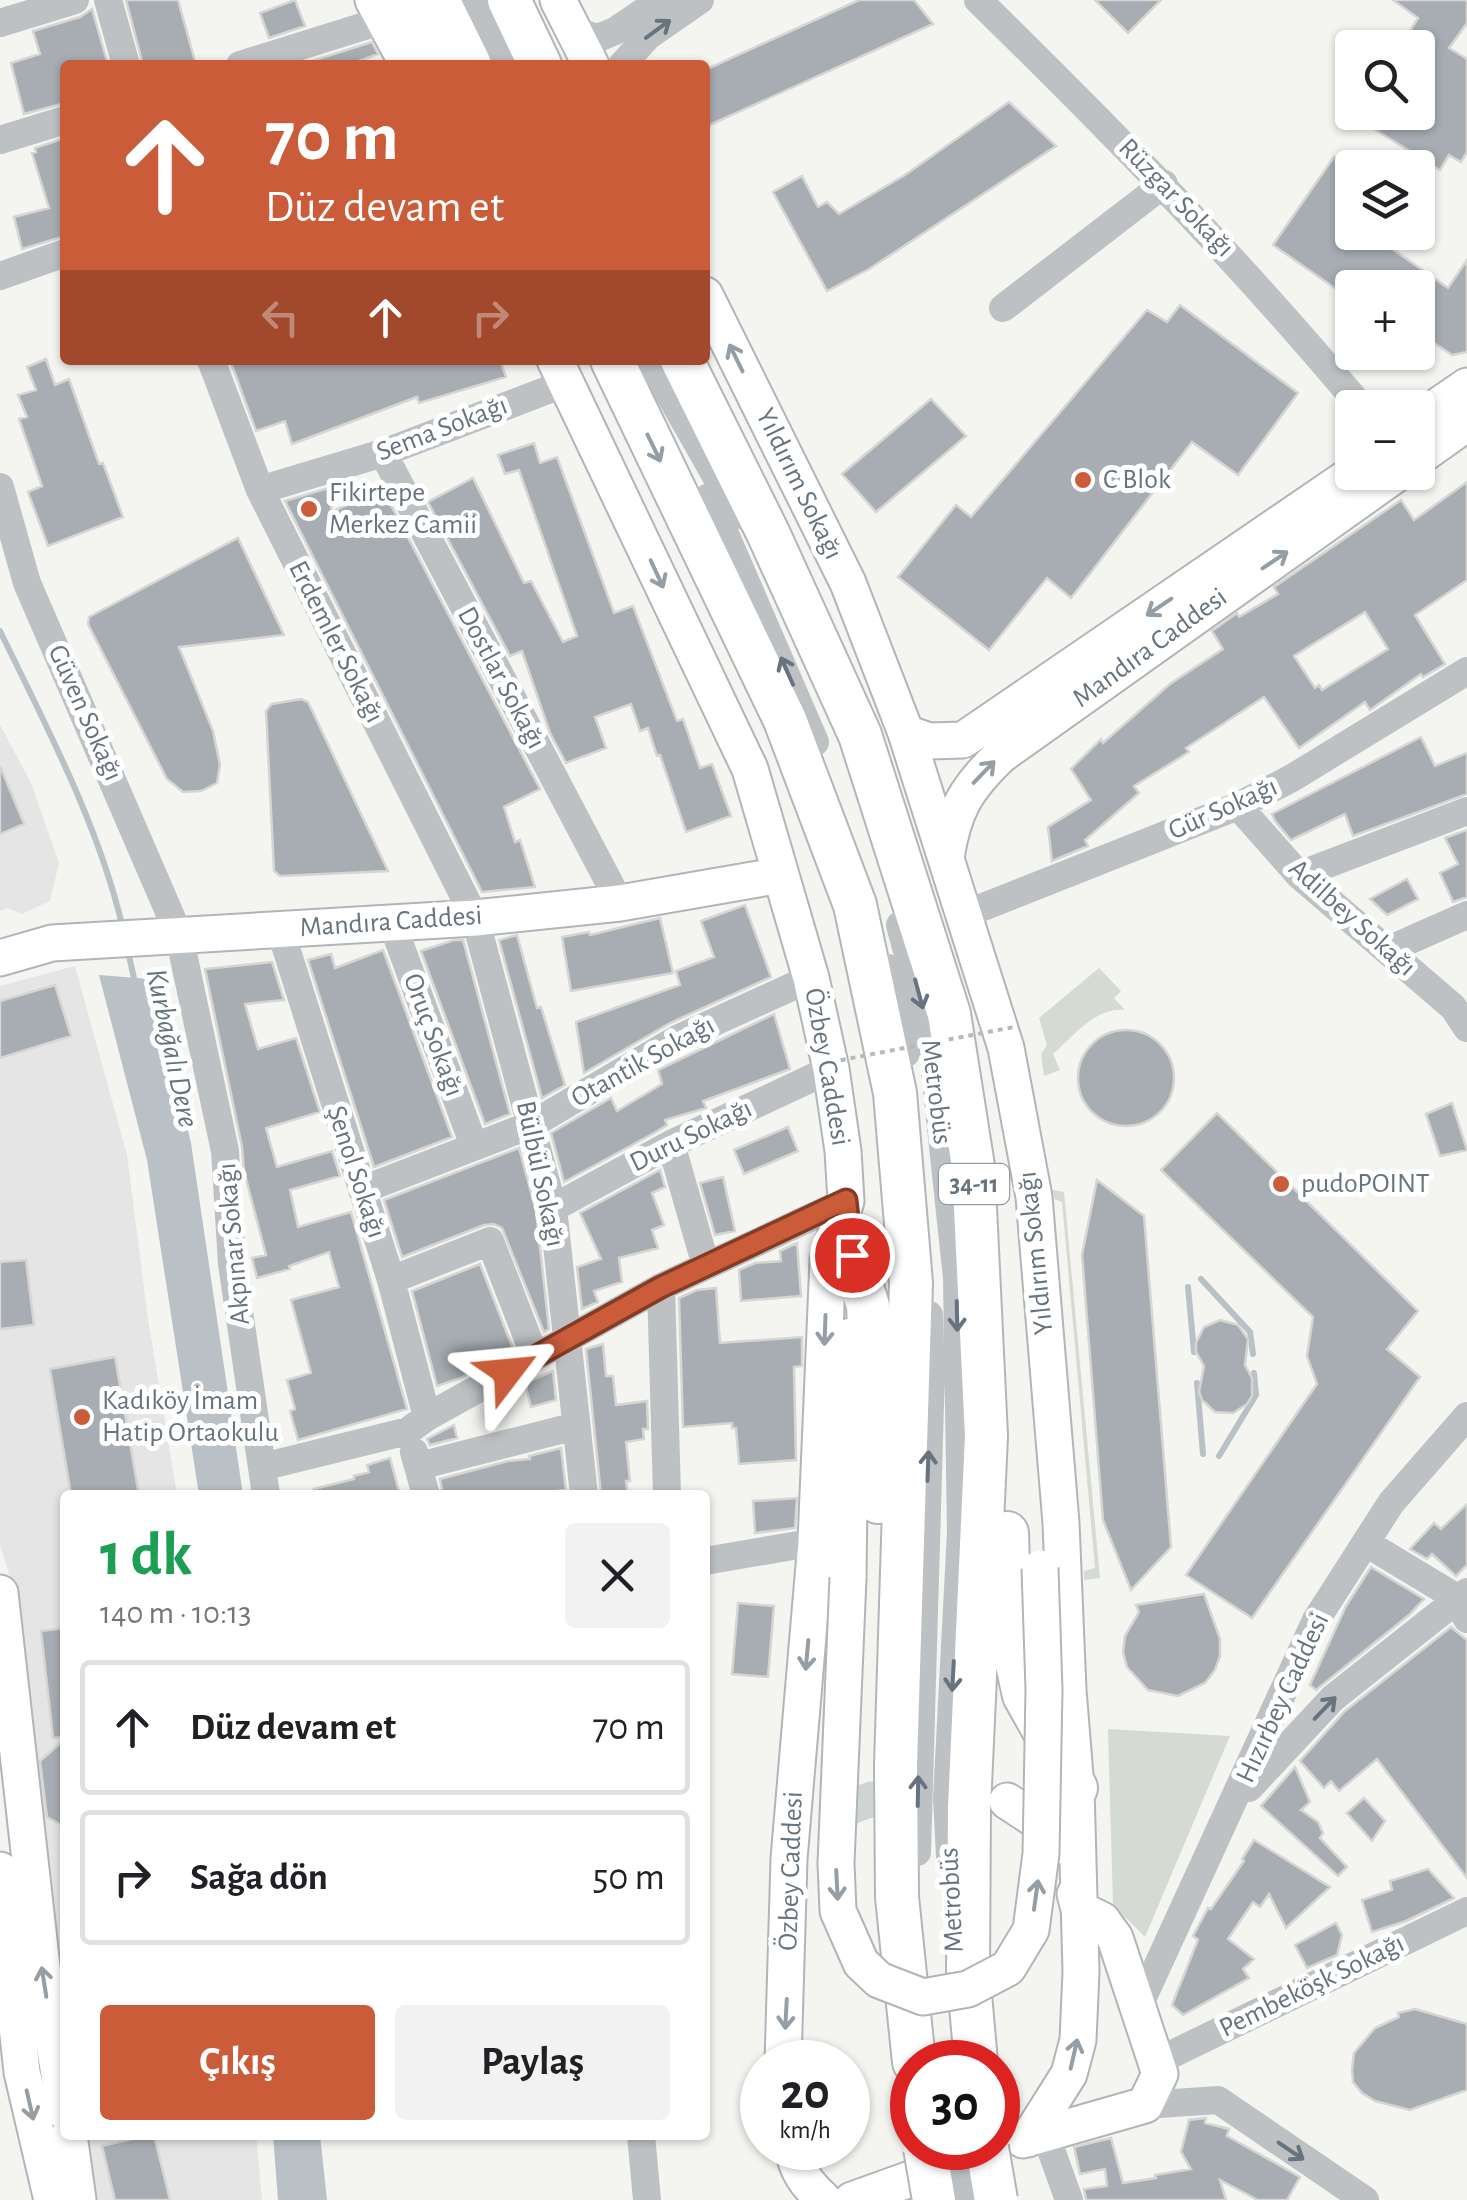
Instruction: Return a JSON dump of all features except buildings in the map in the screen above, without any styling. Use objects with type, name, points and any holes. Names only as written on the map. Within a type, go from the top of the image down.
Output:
[{"type":"highway","points":[[438,0],[468,60]]},
{"type":"highway","points":[[509,0],[538,60]]},
{"type":"highway","points":[[538,0],[566,32]]},
{"type":"highway","points":[[387,7],[425,60]]},
{"type":"highway","name":"34-11","points":[[614,365],[785,720],[854,905],[895,1093],[911,1284],[896,1765],[897,1897],[912,2040]]},
{"type":"highway","name":"34-11","points":[[684,365],[768,533],[860,735],[949,1014],[973,1166],[986,1436],[968,1807],[968,1972],[974,2040]]},
{"type":"highway","points":[[709,365],[791,533],[860,735]]},
{"type":"highway","points":[[973,1166],[1004,1426],[1010,1634],[1024,1696],[1076,1788]]},
{"type":"highway","points":[[852,1255],[868,1306],[877,1462],[881,1689],[896,1765]]},
{"type":"highway","points":[[929,2170],[934,2200]]},
{"type":"highway","points":[[996,2200],[1008,2170]]},
{"type":"main road","points":[[387,7],[406,60]]},
{"type":"main road","points":[[566,32],[587,60]]},
{"type":"main road","name":"Yıldırım Sokağı","points":[[710,305],[848,583],[906,733],[1006,1048],[1034,1196],[1061,1523],[1082,1972],[1078,2040],[1069,2074],[1020,2140]]},
{"type":"main road","name":"Özbey Caddesi","points":[[560,371],[750,769],[811,978],[846,1200],[828,1260],[816,1542],[794,1782],[784,2040]]},
{"type":"main road","points":[[1435,408],[1467,386]]},
{"type":"main road","name":"Mandıra Caddesi","points":[[1435,441],[1467,423]]},
{"type":"main road","name":"Mandıra Caddesi","points":[[906,733],[929,741],[964,740],[1335,485]]},
{"type":"main road","name":"Mandıra Caddesi","points":[[946,858],[951,822],[970,787],[1001,755],[1362,490]]},
{"type":"main road","name":"Mandıra Caddesi","points":[[0,958],[52,943],[474,918],[620,903],[781,875]]},
{"type":"main road","points":[[846,1200],[852,1255],[848,1578],[836,1863],[838,1912],[861,1964],[879,1980],[924,1997],[968,1989],[1008,1968],[1031,1930],[1042,1836],[1044,1690],[1034,1410],[1041,1280]]},
{"type":"main road","points":[[0,1592],[42,1968],[60,2081]]},
{"type":"main road","points":[[1006,1802],[1039,1822],[1064,1855],[1079,1909],[1102,1920],[1115,1938],[1160,2074],[1145,2105],[1020,2140]]},
{"type":"main road","points":[[789,1878],[810,1838],[842,1810]]},
{"type":"main road","points":[[0,1870],[22,2072],[52,2200]]},
{"type":"main road","points":[[69,2140],[78,2200]]},
{"type":"main road","points":[[790,2200],[796,2188],[795,2170]]},
{"type":"main road","points":[[801,2170],[810,2188],[824,2200]]},
{"type":"main road","points":[[872,2196],[941,2170]]},
{"type":"street","points":[[0,22],[75,0]]},
{"type":"street","points":[[108,0],[125,60]]},
{"type":"street","points":[[475,0],[504,60]]},
{"type":"street","points":[[566,32],[598,38],[615,32],[661,0]]},
{"type":"street","points":[[626,60],[648,36],[700,0]]},
{"type":"street","name":"Rüzgar Sokağı","points":[[978,0],[1164,184],[1281,310],[1347,390]]},
{"type":"street","points":[[253,60],[387,7]]},
{"type":"street","points":[[0,140],[60,122]]},
{"type":"street","points":[[1003,308],[1164,184]]},
{"type":"street","points":[[0,276],[60,255]]},
{"type":"street","name":"Erdemler Sokağı","points":[[213,365],[260,490],[474,918]]},
{"type":"street","name":"Metrobüs","points":[[650,365],[801,704],[860,863],[899,1009],[921,1148],[931,1371],[916,1876],[929,2040]]},
{"type":"street","name":"Metrobüs","points":[[651,365],[763,560],[859,772],[932,1044],[957,1278],[961,1532],[946,1798],[960,2040]]},
{"type":"street","name":"Sema Sokağı","points":[[260,490],[383,453],[560,371]]},
{"type":"street","name":"Dostlar Sokağı","points":[[383,453],[620,903]]},
{"type":"street","name":"Güven Sokağı","points":[[0,487],[27,582],[179,936]]},
{"type":"street","name":"Gür Sokağı","points":[[963,914],[1238,806],[1292,778],[1467,671]]},
{"type":"street","name":"Adilbey Sokağı","points":[[1238,806],[1299,875],[1453,1007],[1467,1028]]},
{"type":"street","points":[[1299,875],[1467,811]]},
{"type":"street","points":[[1388,950],[1467,915]]},
{"type":"street","name":"Bülbül Sokağı","points":[[474,918],[553,1208],[583,1490]]},
{"type":"street","name":"Oruç Sokağı","points":[[392,923],[474,1146]]},
{"type":"street","name":"Şenol Sokağı","points":[[280,929],[391,1280],[418,1424],[419,1466],[425,1490]]},
{"type":"street","name":"Akpınar Sokağı","points":[[179,936],[225,1151],[232,1264],[265,1490]]},
{"type":"street","name":"Otantik Sokağı","points":[[362,1190],[530,1124],[677,1039],[811,978]]},
{"type":"street","name":"Duru Sokağı","points":[[553,1208],[826,1066]]},
{"type":"street","points":[[671,1144],[706,1266]]},
{"type":"street","points":[[262,1467],[418,1424],[661,1287],[846,1200]]},
{"type":"street","points":[[391,1280],[490,1242],[536,1357]]},
{"type":"street","points":[[661,1287],[667,1490]]},
{"type":"street","name":"Hızırbey Caddesi","points":[[1140,2006],[1316,1620],[1391,1504],[1467,1416]]},
{"type":"street","points":[[419,1466],[576,1426]]},
{"type":"street","points":[[710,1560],[816,1542]]},
{"type":"street","points":[[1234,1804],[1333,1698],[1464,1603],[1366,1542]]},
{"type":"street","name":"Pembeköşk Sokağı","points":[[1158,2061],[1467,1911]]},
{"type":"street","points":[[1145,2105],[1218,2100],[1365,2200]]},
{"type":"street","points":[[641,2140],[647,2200]]},
{"type":"street","points":[[1020,2140],[1068,2200]]},
{"type":"street","points":[[955,2170],[962,2200]]},
{"type":"street","points":[[978,2170],[983,2200]]},
{"type":"path","points":[[826,1066],[1018,1026]]},
{"type":"shaded area","points":[[0,725],[31,783],[59,863],[50,901],[22,914],[7,908],[0,911]]},
{"type":"shaded area","points":[[75,966],[127,1155],[148,1319],[176,1490],[60,1490],[60,2010],[15,1592],[0,1545],[0,986]]},
{"type":"shaded area","points":[[1099,968],[1121,991],[1114,998],[1125,1010],[1104,1013],[1086,1024],[1053,1054],[1060,1070],[1044,1076],[1041,1054],[1047,1045],[1039,1018]]},
{"type":"shaded area","points":[[99,975],[150,979],[191,1143],[242,1490],[198,1490],[147,1160]]},
{"type":"shaded area","points":[[1053,1190],[1064,1192],[1100,1578],[1084,1580],[1084,1571],[1095,1568],[1062,1202],[1054,1199]]},
{"type":"shaded area","points":[[1108,1729],[1230,1736],[1145,1937],[1113,1905]]},
{"type":"shaded area","points":[[78,2140],[256,2140],[262,2200],[88,2200]]},
{"type":"shaded area","points":[[273,2140],[321,2140],[327,2200],[278,2200]]},
{"type":"waterway","name":"Kurbağalı Dere","points":[[0,631],[86,814],[123,929]]},
{"type":"waterway","name":"Kurbağalı Dere","points":[[128,951],[135,983]]},
{"type":"waterway","points":[[1201,1279],[1250,1332],[1253,1354]]},
{"type":"waterway","points":[[1188,1287],[1194,1352]]},
{"type":"waterway","points":[[1219,1456],[1256,1395],[1254,1373]]},
{"type":"waterway","points":[[1197,1383],[1203,1454]]},
{"type":"tunnel","points":[[842,1810],[872,1799],[921,1800]]},
{"type":"place","name":"C Blok","points":[[1083,480]]},
{"type":"place","name":"Fikirtepe Merkez Camii","points":[[309,509]]},
{"type":"place","name":"pudoPOINT","points":[[1281,1184]]},
{"type":"place","name":"Kadıköy İmam Hatip Ortaokulu","points":[[82,1417]]},
{"type":"route","points":[[508,1372],[661,1287],[846,1200],[852,1255]]}]
